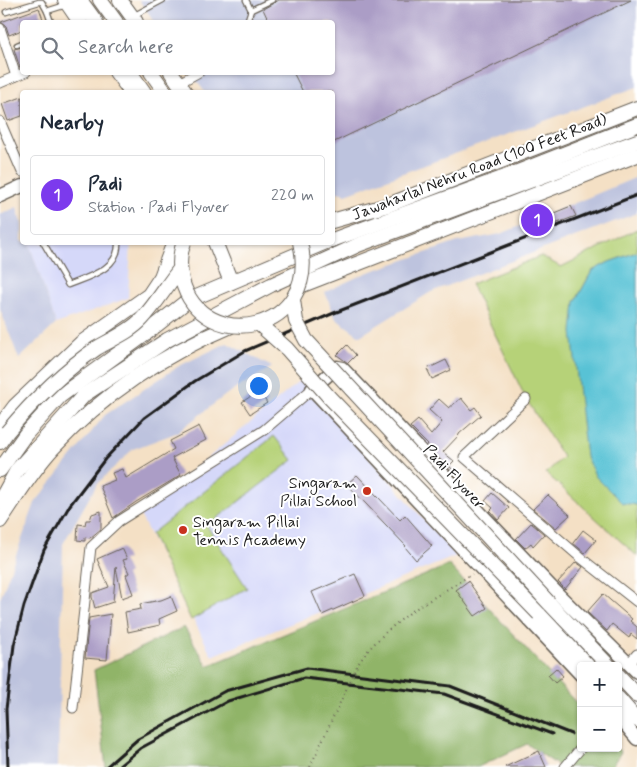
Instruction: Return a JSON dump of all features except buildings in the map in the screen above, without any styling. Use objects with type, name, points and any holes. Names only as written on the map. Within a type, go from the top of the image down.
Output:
[{"type":"main road","points":[[100,0],[115,20]]},
{"type":"main road","points":[[120,0],[134,20]]},
{"type":"main road","points":[[71,2],[76,20]]},
{"type":"main road","points":[[71,2],[94,20]]},
{"type":"main road","points":[[118,75],[130,90]]},
{"type":"main road","points":[[132,75],[143,90]]},
{"type":"main road","points":[[153,75],[164,90]]},
{"type":"main road","points":[[335,220],[388,205],[637,108]]},
{"type":"main road","name":"Jawaharlal Nehru Road (100 Feet Road)","points":[[335,238],[505,177],[637,125]]},
{"type":"main road","name":"Jawaharlal Nehru Road (100 Feet Road)","points":[[0,501],[17,470],[84,395],[167,340],[271,285],[358,245],[637,141]]},
{"type":"main road","points":[[300,286],[637,155]]},
{"type":"main road","points":[[0,426],[15,406],[81,343],[149,295],[161,277],[173,245]]},
{"type":"main road","points":[[183,245],[180,269],[185,289],[196,306],[212,319],[231,326],[245,326],[259,324],[278,315],[293,300],[300,286],[303,264],[300,245]]},
{"type":"main road","points":[[216,245],[231,282]]},
{"type":"main road","name":"Jawaharlal Nehru Road (100 Feet Road)","points":[[0,470],[25,435],[60,396],[187,301],[318,245]]},
{"type":"main road","points":[[0,442],[28,407],[63,375],[97,349],[142,319],[180,269]]},
{"type":"main road","name":"Padi Flyover","points":[[293,300],[296,321],[306,340],[549,604],[605,662]]},
{"type":"main road","points":[[114,319],[130,345]]},
{"type":"main road","points":[[259,324],[287,349],[330,398],[584,662]]},
{"type":"main road","points":[[0,521],[32,474],[53,448],[88,412],[130,380],[171,354],[231,326]]},
{"type":"main road","points":[[622,679],[637,695]]},
{"type":"main road","points":[[622,703],[637,720]]},
{"type":"street","points":[[0,28],[16,76]]},
{"type":"street","points":[[0,82],[20,74]]},
{"type":"street","points":[[178,83],[193,75]]},
{"type":"street","points":[[0,121],[20,167]]},
{"type":"street","points":[[0,196],[20,187]]},
{"type":"street","points":[[73,708],[91,547],[119,521],[264,430],[337,367],[342,368],[557,593],[634,663]]},
{"type":"street","points":[[312,389],[577,671]]},
{"type":"street","points":[[526,398],[464,456],[581,558],[637,602]]},
{"type":"street","points":[[622,721],[637,739]]},
{"type":"street","points":[[565,767],[578,752]]},
{"type":"lane","points":[[134,20],[163,0]]},
{"type":"lane","points":[[246,0],[251,10],[248,20]]},
{"type":"lane","points":[[251,10],[272,0]]},
{"type":"lane","points":[[6,12],[39,2],[43,4],[50,20]]},
{"type":"lane","points":[[46,11],[71,2]]},
{"type":"lane","points":[[45,245],[68,285],[107,269],[119,249],[118,245]]},
{"type":"path","points":[[310,767],[358,664],[369,649],[387,631],[412,611],[480,569]]},
{"type":"shaded area","points":[[139,0],[637,0],[637,87],[346,194],[335,191],[335,90],[203,90],[192,75],[335,75],[335,20],[154,20]]},
{"type":"shaded area","points":[[637,177],[637,213],[431,292],[360,336],[336,319],[325,292],[366,273],[458,242],[501,234]]},
{"type":"shaded area","points":[[17,207],[20,217],[20,245],[30,245],[56,324],[19,359],[0,309],[0,215]]},
{"type":"shaded area","points":[[30,245],[131,245],[128,298],[56,324]]},
{"type":"shaded area","points":[[227,343],[272,367],[227,394],[176,433],[133,449],[97,484],[63,544],[58,767],[0,767],[0,599],[35,503],[105,415],[179,366]]},
{"type":"shaded area","points":[[301,380],[456,556],[212,656],[140,515]]},
{"type":"green space","points":[[637,229],[637,252],[609,262],[592,271],[575,302],[622,503],[637,505],[637,556],[546,473],[563,457],[526,399],[471,284],[541,256],[561,267]]},
{"type":"green space","name":"Singaram Pillai Tennis Academy","points":[[274,436],[293,460],[207,526],[247,588],[191,620],[151,534]]},
{"type":"green space","points":[[449,565],[577,704],[577,752],[621,752],[611,767],[560,767],[527,744],[478,767],[106,767],[94,670],[184,627],[208,666]]},
{"type":"water","points":[[637,252],[637,505],[622,503],[596,477],[586,457],[572,332],[575,302],[592,271],[609,262]]},
{"type":"railway","points":[[8,767],[6,709],[14,645],[24,606],[44,550],[70,505],[105,459],[144,418],[195,381],[245,351],[334,313],[637,195]]},
{"type":"railway","points":[[106,767],[138,739],[225,691],[307,668],[450,686],[571,734]]},
{"type":"railway","points":[[118,767],[141,748],[228,701],[304,678],[444,694],[552,734]]},
{"type":"place","name":"Padi","points":[[537,220]]},
{"type":"place","name":"Singaram Pillai School","points":[[367,491]]},
{"type":"place","name":"Singaram Pillai Tennis Academy","points":[[183,530]]}]
